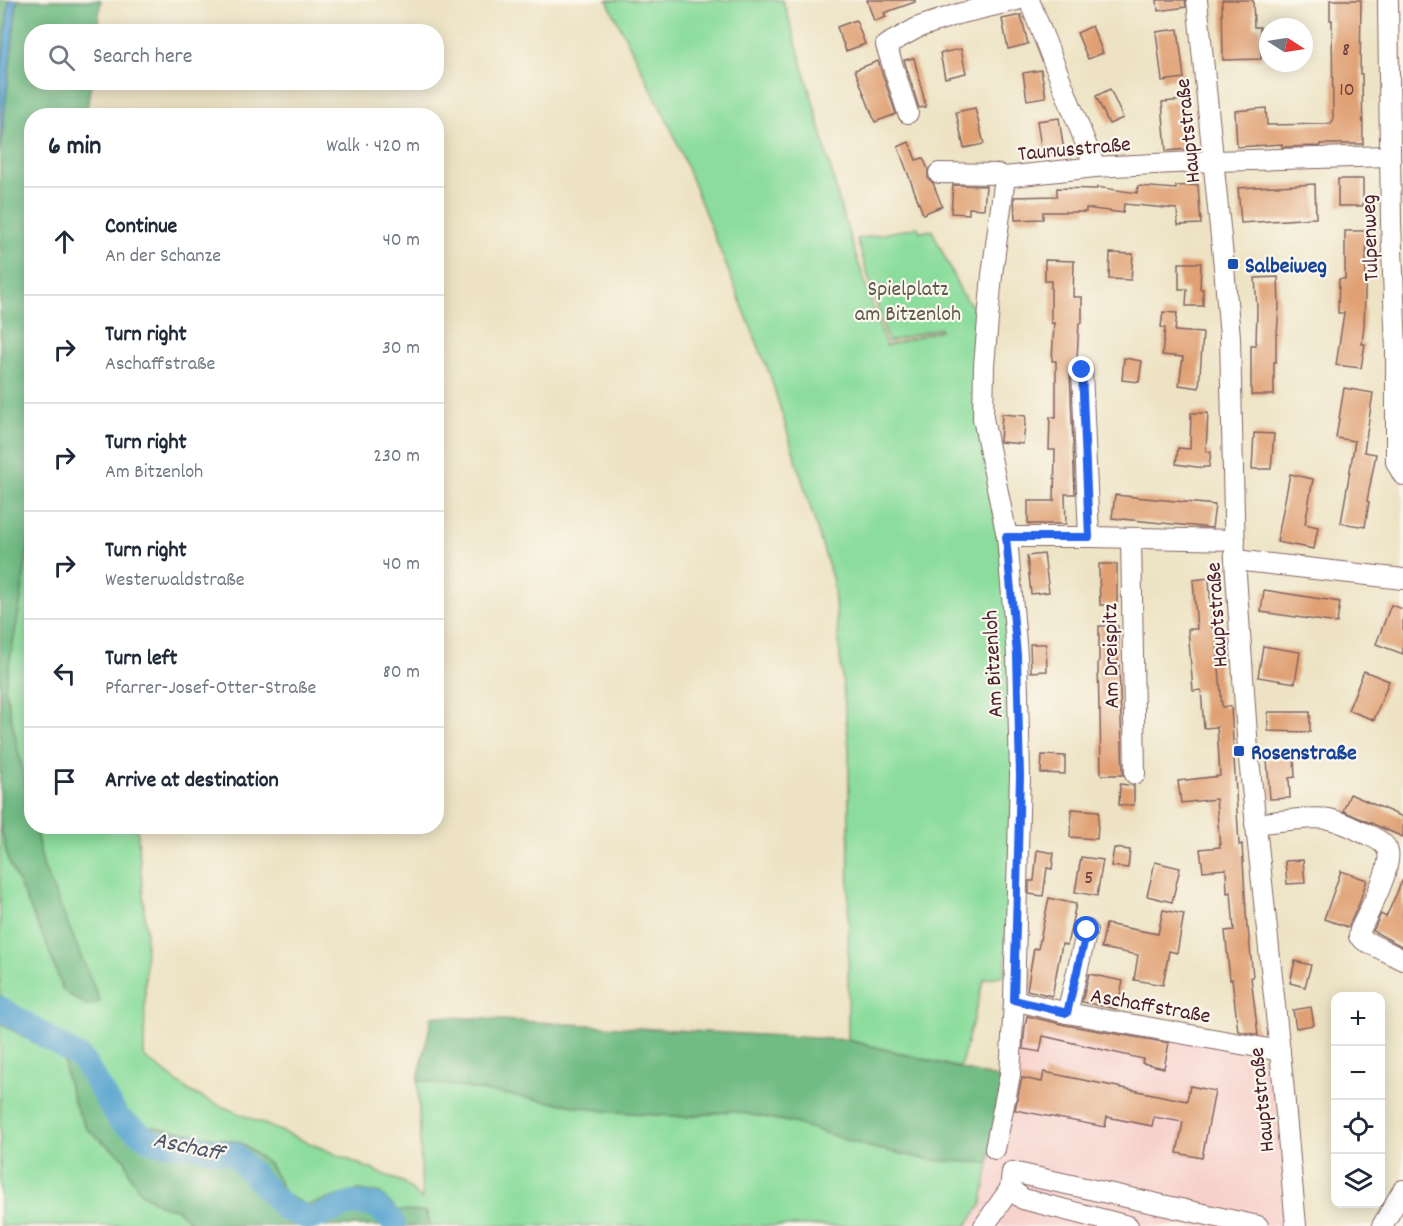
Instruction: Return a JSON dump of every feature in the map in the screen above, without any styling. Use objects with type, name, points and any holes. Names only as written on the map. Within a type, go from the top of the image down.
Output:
[{"type":"street","points":[[908,113],[886,45],[919,27],[948,17],[1017,0]]},
{"type":"street","points":[[1029,0],[1095,167]]},
{"type":"street","name":"Hauptstraße","points":[[1197,0],[1230,337],[1235,561],[1248,750],[1296,1226]]},
{"type":"street","name":"Tulpenweg","points":[[1388,0],[1396,91],[1390,156],[1397,223],[1399,350],[1396,462],[1402,474]]},
{"type":"street","points":[[1214,161],[1390,156]]},
{"type":"street","name":"Taunusstraße","points":[[939,173],[998,174],[1005,177],[1095,167],[1214,161]]},
{"type":"street","name":"Am Bitzenloh","points":[[995,1149],[1010,1074],[1020,765],[1017,655],[1006,537],[983,418],[984,365],[992,275],[1005,177]]},
{"type":"street","points":[[1082,370],[1089,537]]},
{"type":"street","points":[[1006,537],[1235,540]]},
{"type":"street","name":"Am Dreispitz","points":[[1131,538],[1135,774]]},
{"type":"street","points":[[1235,561],[1403,579]]},
{"type":"street","points":[[1255,824],[1315,818],[1327,819],[1348,825],[1385,845],[1389,852],[1386,873],[1359,936],[1403,960]]},
{"type":"street","points":[[1067,1013],[1087,930]]},
{"type":"street","name":"Aschaffstraße","points":[[1014,1000],[1067,1013],[1280,1051]]},
{"type":"street","points":[[984,1226],[1010,1189],[1011,1172],[1258,1226]]},
{"type":"street","points":[[1010,1189],[1023,1199],[1128,1226]]},
{"type":"street","points":[[1382,1226],[1403,1190]]},
{"type":"street","points":[[1173,1226],[1187,1210]]},
{"type":"shaded area","points":[[1022,1005],[1270,1058],[1286,1187],[1288,1226],[966,1226],[982,1204],[1005,1080]]},
{"type":"green space","points":[[0,0],[9,0],[0,79]]},
{"type":"green space","points":[[17,0],[101,0],[98,24],[24,24],[24,90],[90,90],[87,108],[24,108],[24,577],[5,688],[24,778],[24,834],[36,834],[43,865],[100,1001],[88,1006],[63,990],[47,945],[8,860],[0,822],[0,151]]},
{"type":"green space","name":"Spielplatz am Bitzenloh","points":[[607,0],[782,0],[818,120],[842,213],[886,346],[941,330],[940,328],[888,342],[857,239],[918,227],[920,232],[932,230],[962,294],[975,309],[1008,614],[1014,777],[1005,975],[984,979],[960,1068],[848,1040],[849,749],[833,581],[770,375],[673,133]]},
{"type":"green space","points":[[24,575],[24,778],[5,688]]},
{"type":"green space","points":[[0,822],[8,860],[47,945],[63,990],[36,834],[138,834],[146,930],[144,1057],[191,1092],[404,1183],[422,1200],[418,1080],[605,1111],[685,1117],[732,1111],[794,1123],[869,1147],[930,1160],[989,1163],[982,1204],[966,1226],[430,1226],[427,1212],[398,1211],[380,1193],[359,1190],[307,1206],[286,1195],[269,1164],[240,1143],[138,1124],[124,1113],[87,1053],[0,995]]},
{"type":"green space","points":[[0,995],[87,1053],[124,1113],[138,1124],[240,1142],[269,1164],[286,1195],[307,1205],[359,1190],[380,1193],[398,1211],[427,1212],[430,1226],[194,1226],[177,1209],[162,1206],[141,1193],[130,1176],[125,1159],[87,1129],[77,1110],[66,1077],[64,1060],[0,1023]]},
{"type":"green space","points":[[432,1016],[848,1040],[1005,1080],[989,1163],[930,1160],[869,1147],[794,1123],[732,1111],[685,1117],[605,1111],[418,1080]]},
{"type":"green space","points":[[0,1023],[64,1060],[66,1077],[77,1110],[87,1129],[125,1159],[130,1176],[162,1206],[177,1209],[194,1226],[0,1226]]},
{"type":"water","points":[[9,0],[17,0],[0,151],[0,79]]},
{"type":"building","points":[[867,0],[915,0],[915,2],[884,13],[886,17],[874,21]]},
{"type":"building","points":[[1157,0],[1185,0],[1186,7],[1158,11]]},
{"type":"building","points":[[1222,0],[1253,0],[1254,27],[1259,27],[1259,59],[1223,60]]},
{"type":"building","points":[[1330,0],[1361,0],[1360,74],[1362,74],[1363,144],[1282,147],[1282,144],[1237,147],[1235,111],[1266,108],[1267,125],[1331,124],[1333,122]]},
{"type":"building","points":[[1021,15],[1028,44],[1008,49],[1002,19]]},
{"type":"building","points":[[856,20],[865,44],[846,51],[837,27]]},
{"type":"building","points":[[1092,26],[1103,53],[1088,59],[1077,33]]},
{"type":"building","points":[[1178,29],[1184,78],[1162,81],[1156,32]]},
{"type":"building","points":[[961,49],[966,73],[945,78],[940,53]]},
{"type":"building","points":[[914,58],[926,107],[919,108],[904,60]]},
{"type":"building","points":[[878,61],[896,114],[875,122],[855,70]]},
{"type":"building","points":[[1041,70],[1046,97],[1027,100],[1023,73]]},
{"type":"building","points":[[1110,89],[1123,118],[1109,124],[1096,96]]},
{"type":"building","points":[[1185,100],[1189,149],[1166,151],[1162,102]]},
{"type":"building","points":[[975,108],[984,144],[964,148],[956,112]]},
{"type":"building","points":[[1059,118],[1064,151],[1042,154],[1037,121]]},
{"type":"building","points":[[909,142],[916,160],[923,158],[928,169],[928,178],[933,183],[942,206],[923,214],[898,147]]},
{"type":"building","points":[[1338,179],[1363,179],[1363,206],[1338,206]]},
{"type":"building","points":[[1315,184],[1316,218],[1241,223],[1238,188]]},
{"type":"building","points":[[953,185],[986,186],[984,209],[969,208],[969,214],[951,213]]},
{"type":"building","points":[[1198,185],[1201,224],[1178,225],[1177,209],[1124,204],[1123,213],[1086,208],[1086,212],[1043,212],[1043,219],[1015,220],[1014,197],[1057,196],[1057,188],[1097,189],[1097,187],[1137,193],[1138,186],[1176,189],[1176,186]]},
{"type":"building","points":[[1345,231],[1367,231],[1362,344],[1365,344],[1361,368],[1336,365],[1344,313],[1338,313],[1339,279],[1345,279]]},
{"type":"building","points":[[1110,253],[1133,254],[1131,280],[1109,279]]},
{"type":"building","points":[[1045,260],[1074,261],[1073,297],[1082,297],[1082,323],[1079,323],[1077,359],[1070,370],[1075,494],[1065,494],[1066,524],[1028,524],[1028,501],[1054,501],[1055,450],[1049,450],[1050,417],[1056,418],[1056,361],[1052,361],[1054,323],[1051,323],[1051,281],[1045,281]]},
{"type":"building","points":[[1179,263],[1201,263],[1200,289],[1203,289],[1203,306],[1186,306],[1187,289],[1179,289]]},
{"type":"building","points":[[1278,277],[1279,307],[1276,362],[1274,362],[1274,395],[1251,395],[1251,345],[1256,345],[1255,278]]},
{"type":"building","points":[[1163,312],[1177,313],[1175,331],[1203,333],[1199,388],[1179,385],[1183,357],[1162,355],[1165,328],[1161,327]]},
{"type":"building","points":[[1124,358],[1142,361],[1139,382],[1122,380]]},
{"type":"building","points":[[1344,388],[1373,393],[1364,452],[1376,454],[1367,501],[1369,502],[1365,527],[1341,523],[1355,441],[1336,438]]},
{"type":"building","points":[[1191,413],[1208,413],[1206,451],[1211,452],[1209,467],[1176,464],[1178,448],[1190,449]]},
{"type":"building","points":[[1002,414],[1026,416],[1023,444],[1000,442]]},
{"type":"building","points":[[1254,433],[1274,434],[1271,469],[1252,469]]},
{"type":"building","points":[[1290,474],[1313,479],[1305,524],[1318,527],[1314,549],[1277,542]]},
{"type":"building","points":[[1115,495],[1215,505],[1212,528],[1112,518]]},
{"type":"building","points":[[1044,554],[1049,592],[1031,594],[1027,556]]},
{"type":"building","points":[[1099,564],[1117,564],[1117,605],[1100,605]]},
{"type":"building","points":[[1209,578],[1212,628],[1216,627],[1222,707],[1231,706],[1239,845],[1242,844],[1247,928],[1253,977],[1251,977],[1258,1035],[1238,1031],[1225,931],[1234,930],[1231,892],[1227,893],[1226,869],[1203,871],[1200,849],[1220,847],[1216,799],[1181,803],[1178,781],[1220,776],[1217,727],[1204,728],[1201,690],[1193,691],[1188,629],[1197,629],[1193,580]]},
{"type":"building","points":[[1264,590],[1340,602],[1337,623],[1261,612]]},
{"type":"building","points":[[1391,605],[1403,609],[1403,654],[1376,644]]},
{"type":"building","points":[[1099,626],[1118,626],[1123,775],[1101,775]]},
{"type":"building","points":[[1030,644],[1046,644],[1047,671],[1031,672]]},
{"type":"building","points":[[1263,646],[1300,652],[1295,683],[1258,677]]},
{"type":"building","points":[[1364,671],[1389,681],[1374,720],[1348,710]]},
{"type":"building","points":[[1268,712],[1310,712],[1310,732],[1268,731]]},
{"type":"building","points":[[1042,755],[1065,756],[1065,774],[1041,773]]},
{"type":"building","points":[[1294,757],[1295,777],[1289,778],[1290,798],[1270,799],[1267,759]]},
{"type":"building","points":[[1120,784],[1134,786],[1134,805],[1119,805]]},
{"type":"building","points":[[1350,794],[1403,817],[1403,837],[1343,811]]},
{"type":"building","points":[[1072,809],[1099,811],[1097,839],[1070,837]]},
{"type":"building","points":[[1114,848],[1130,850],[1128,868],[1111,866]]},
{"type":"building","points":[[1037,850],[1054,853],[1052,869],[1047,868],[1043,896],[1029,894],[1029,881],[1034,881]]},
{"type":"building","points":[[1081,857],[1103,860],[1097,896],[1075,892]]},
{"type":"building","points":[[1303,860],[1305,883],[1287,884],[1285,861]]},
{"type":"building","points":[[1155,862],[1180,868],[1172,902],[1147,896]]},
{"type":"building","points":[[1341,871],[1367,880],[1348,927],[1324,919]]},
{"type":"building","points":[[1403,879],[1403,947],[1373,931],[1381,914],[1386,917]]},
{"type":"building","points":[[1049,898],[1076,904],[1067,945],[1062,944],[1052,996],[1027,990],[1034,948],[1038,949]]},
{"type":"building","points":[[1163,910],[1184,914],[1177,953],[1169,951],[1163,985],[1134,980],[1138,955],[1101,948],[1106,924],[1158,934]]},
{"type":"building","points":[[1295,961],[1311,965],[1305,987],[1290,983]]},
{"type":"building","points":[[1089,974],[1123,981],[1117,1009],[1082,1002]]},
{"type":"building","points":[[1311,1007],[1314,1025],[1296,1028],[1293,1010]]},
{"type":"building","points":[[1027,1016],[1169,1043],[1164,1068],[1142,1063],[1143,1059],[1043,1036],[1040,1052],[1023,1049]]},
{"type":"building","points":[[1044,1072],[1187,1101],[1190,1086],[1215,1091],[1202,1158],[1177,1153],[1183,1122],[1154,1117],[1152,1126],[1107,1117],[1105,1127],[1015,1110],[1022,1078],[1042,1082]]},
{"type":"waterway","name":"Aschaff","points":[[0,1008],[82,1059],[119,1119],[153,1142],[195,1146],[234,1154],[285,1209],[310,1219],[354,1203],[375,1205],[392,1221],[394,1226]]},
{"type":"place","name":"Salbeiweg","points":[[1233,264]]},
{"type":"place","name":"Rosenstraße","points":[[1239,751]]},
{"type":"route","points":[[1082,370],[1089,537],[1006,537],[1017,655],[1020,776],[1014,1000],[1067,1013],[1087,930]]}]
